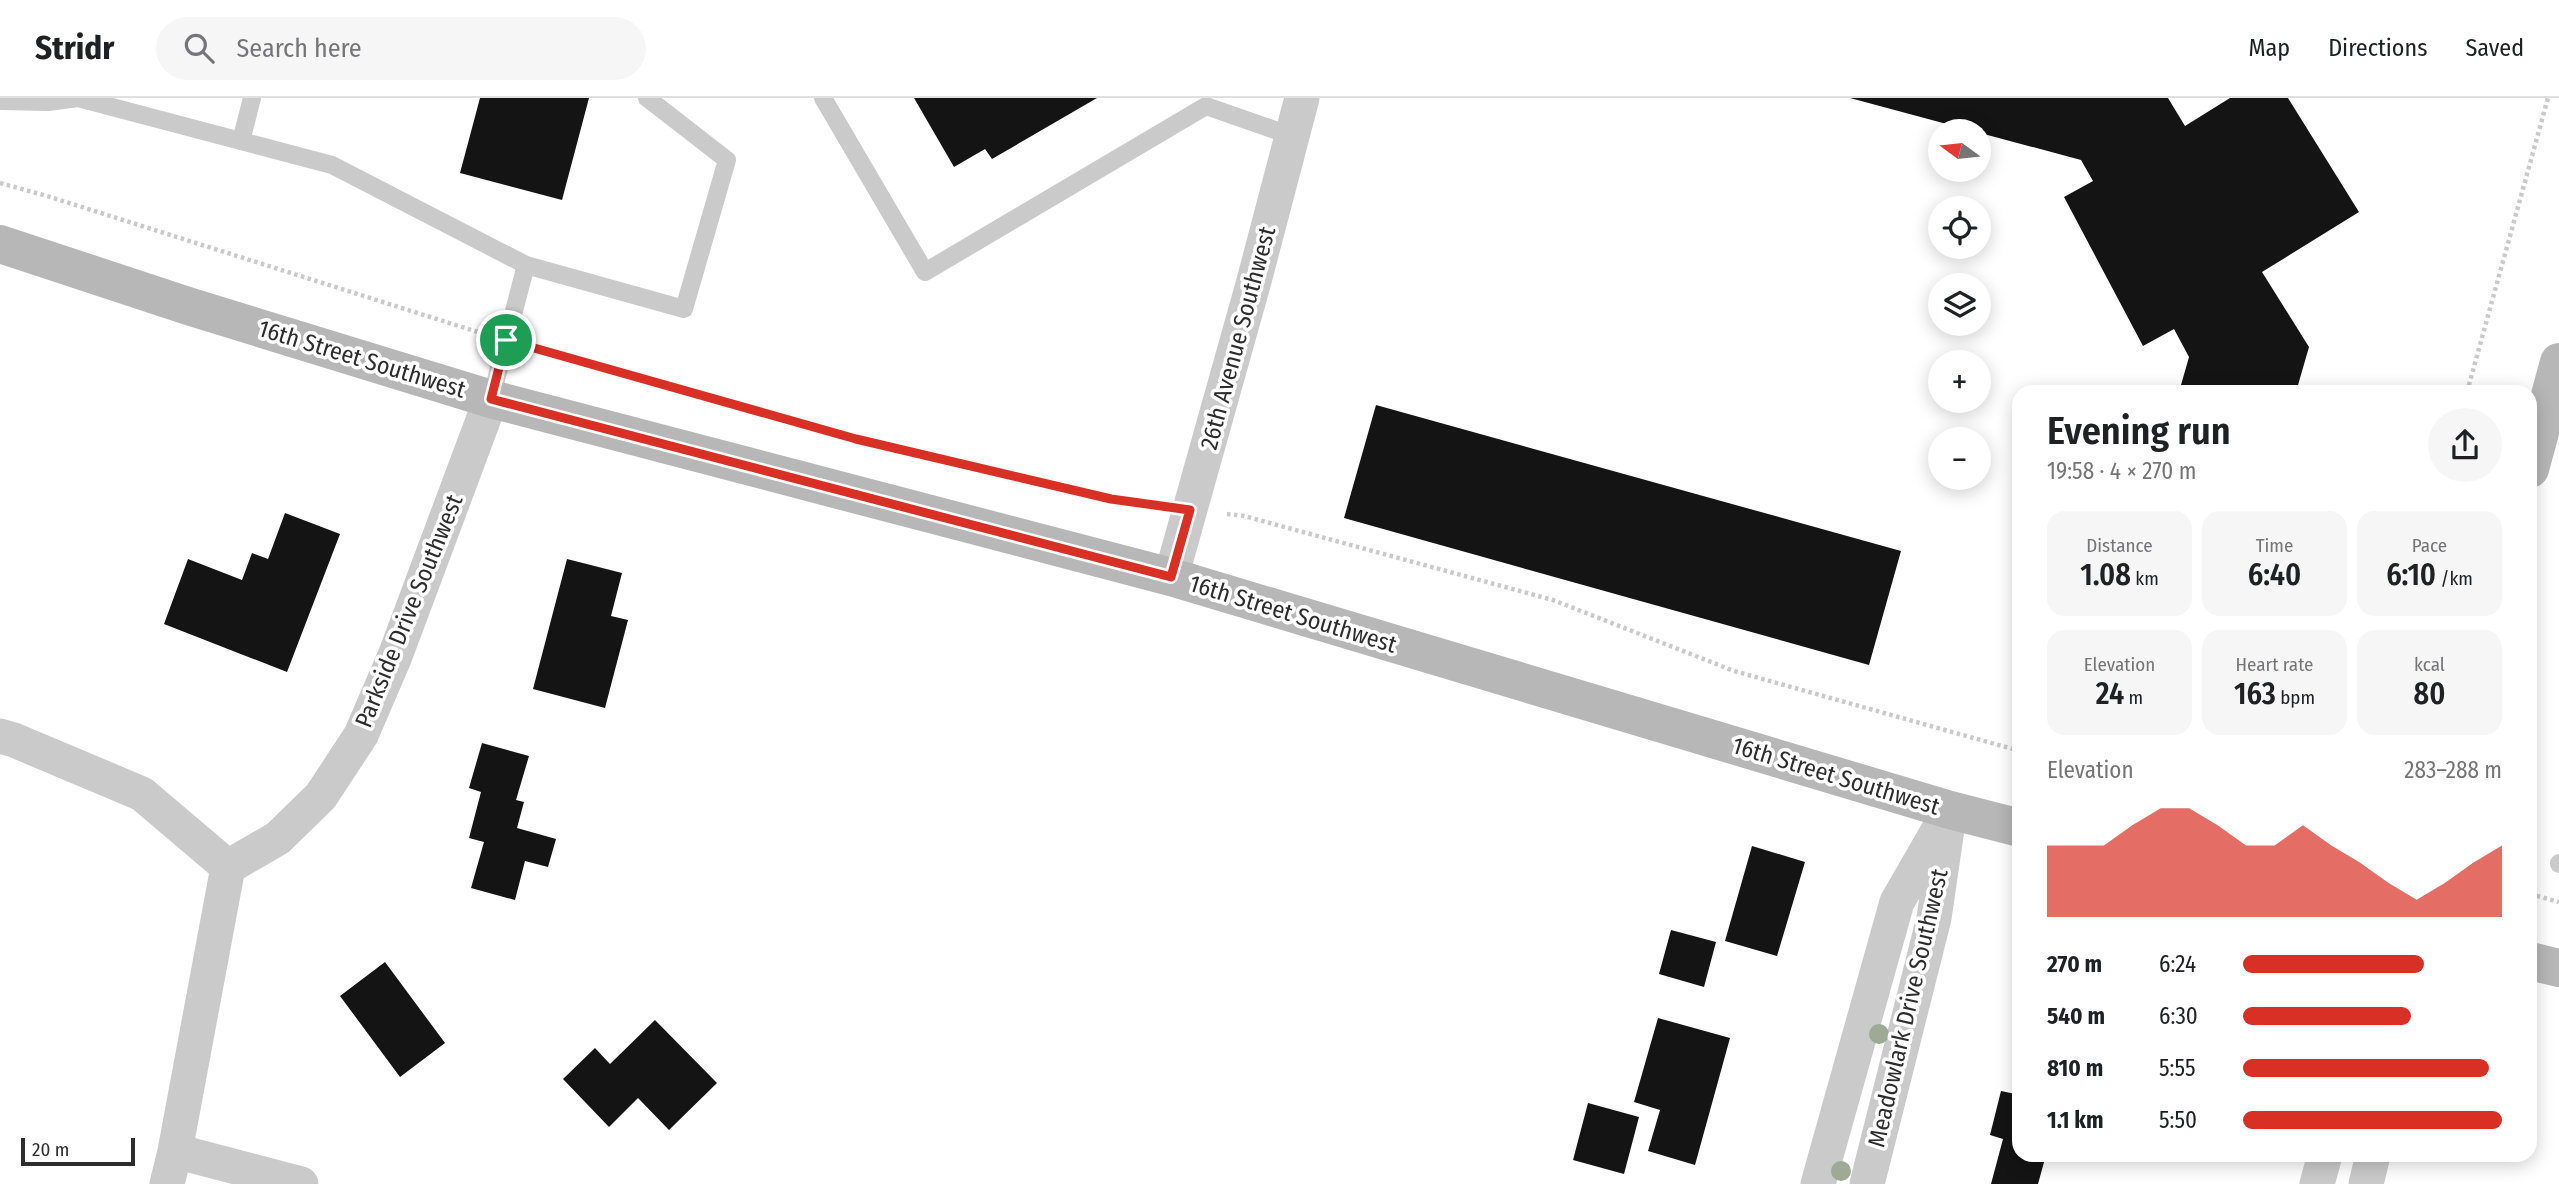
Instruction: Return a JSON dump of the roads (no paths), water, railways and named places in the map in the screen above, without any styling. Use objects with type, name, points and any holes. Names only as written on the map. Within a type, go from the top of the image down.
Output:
[{"type":"main road","name":"16th Street Southwest","points":[[0,244],[188,306],[491,399],[1171,577],[1950,810],[2012,826]]},
{"type":"main road","points":[[2537,457],[2550,432],[2559,362]]},
{"type":"main road","points":[[2537,963],[2559,968]]},
{"type":"street","name":"26th Avenue Southwest","points":[[1171,577],[1302,98]]},
{"type":"street","name":"Parkside Drive Southwest","points":[[228,867],[278,838],[321,796],[360,735],[395,656],[491,399]]},
{"type":"street","points":[[0,736],[142,794],[228,867],[167,1184]]},
{"type":"street","name":"Meadowlark Drive Southwest","points":[[1818,1184],[1897,902],[1950,810]]},
{"type":"street","name":"Meadowlark Drive Southwest","points":[[1867,1184],[1934,918],[1950,810]]},
{"type":"street","points":[[175,1151],[301,1184]]},
{"type":"street","points":[[2317,1184],[2323,1162]]},
{"type":"street","points":[[2366,1184],[2371,1162]]},
{"type":"lane","points":[[0,101],[48,102],[78,98],[332,165],[526,265],[684,309],[727,160],[648,98]]},
{"type":"lane","points":[[241,141],[252,98]]},
{"type":"lane","points":[[823,98],[925,272],[1207,102],[1292,136]]},
{"type":"lane","points":[[491,399],[526,265]]}]
